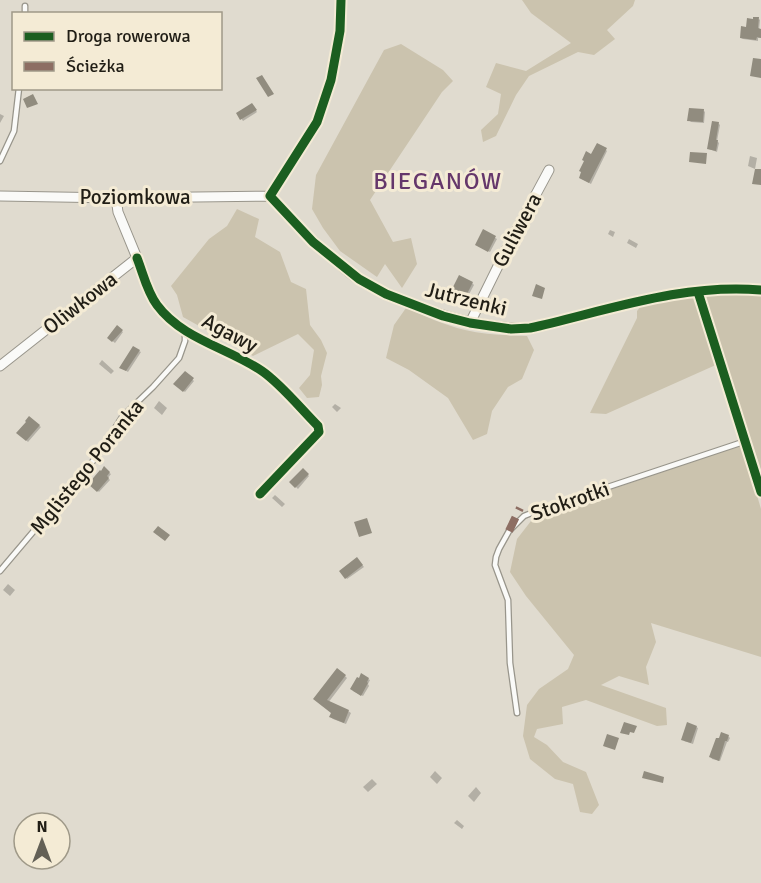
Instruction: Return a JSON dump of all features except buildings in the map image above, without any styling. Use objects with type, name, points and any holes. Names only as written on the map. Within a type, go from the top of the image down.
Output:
[{"type":"street","points":[[270,196],[317,122],[331,81],[340,31],[341,0]]},
{"type":"street","name":"Guliwera","points":[[470,323],[549,170]]},
{"type":"street","name":"Poziomkowa","points":[[0,196],[116,198],[270,196]]},
{"type":"street","name":"Jutrzenki","points":[[270,196],[313,242],[359,279],[386,294],[443,316],[470,323],[511,329],[530,328],[666,296],[725,289],[761,290]]},
{"type":"street","name":"Oliwkowa","points":[[0,366],[137,258],[118,212],[116,198]]},
{"type":"street","name":"Agawy","points":[[137,258],[149,291],[164,314],[185,330],[264,372],[318,426],[319,432],[260,495]]},
{"type":"street","points":[[698,292],[761,492]]},
{"type":"lane","points":[[25,6],[26,12]]},
{"type":"lane","points":[[0,161],[14,131],[19,90]]},
{"type":"lane","name":"Mglistego Poranka","points":[[0,571],[98,455],[122,417],[179,358],[185,341],[185,330]]},
{"type":"lane","name":"Stokrotki","points":[[517,713],[510,663],[508,600],[495,565],[498,549],[509,531],[524,516],[539,510],[746,441]]},
{"type":"shaded area","points":[[522,0],[635,0],[633,6],[607,30],[615,39],[594,55],[578,52],[529,76],[516,95],[496,136],[483,142],[481,130],[498,114],[501,94],[486,87],[496,63],[526,71],[571,43],[531,13]]},
{"type":"shaded area","points":[[401,44],[443,70],[453,81],[442,92],[370,200],[393,242],[411,238],[417,264],[402,288],[385,264],[377,277],[340,251],[312,209],[316,175],[384,50]]},
{"type":"shaded area","points":[[237,209],[259,219],[255,237],[280,252],[291,282],[306,289],[310,325],[327,353],[319,397],[307,398],[299,388],[310,375],[314,350],[298,334],[253,356],[183,317],[177,295],[171,286],[209,239],[227,226]]},
{"type":"shaded area","points":[[709,295],[761,295],[761,470],[704,298]]},
{"type":"shaded area","points":[[693,297],[697,302],[718,364],[606,414],[590,413],[641,306]]},
{"type":"shaded area","points":[[406,308],[465,330],[527,336],[534,350],[522,379],[508,387],[492,411],[487,434],[473,440],[448,398],[409,370],[386,358],[394,325]]},
{"type":"shaded area","points":[[739,446],[743,448],[761,509],[761,657],[651,623],[656,642],[646,667],[649,685],[619,676],[601,685],[666,708],[667,725],[657,726],[586,700],[562,707],[563,724],[537,729],[534,737],[547,745],[563,762],[586,772],[599,805],[592,814],[580,812],[573,784],[555,779],[530,759],[523,736],[527,705],[539,689],[568,669],[574,655],[526,596],[510,572],[517,539],[531,521],[568,504]]},
{"type":"marked path","points":[[509,531],[520,508]]},
{"type":"cycle path","points":[[341,0],[340,31],[331,80],[317,122],[270,196],[313,242],[359,279],[386,294],[443,316],[470,323],[511,329],[530,328],[673,294],[732,289],[761,290]]},
{"type":"cycle path","points":[[137,258],[150,294],[167,317],[192,335],[249,363],[269,376],[318,426],[319,432],[260,494]]},
{"type":"cycle path","points":[[698,292],[761,492]]},
{"type":"district","name":"BIEGANÓW","points":[[438,181]]}]
